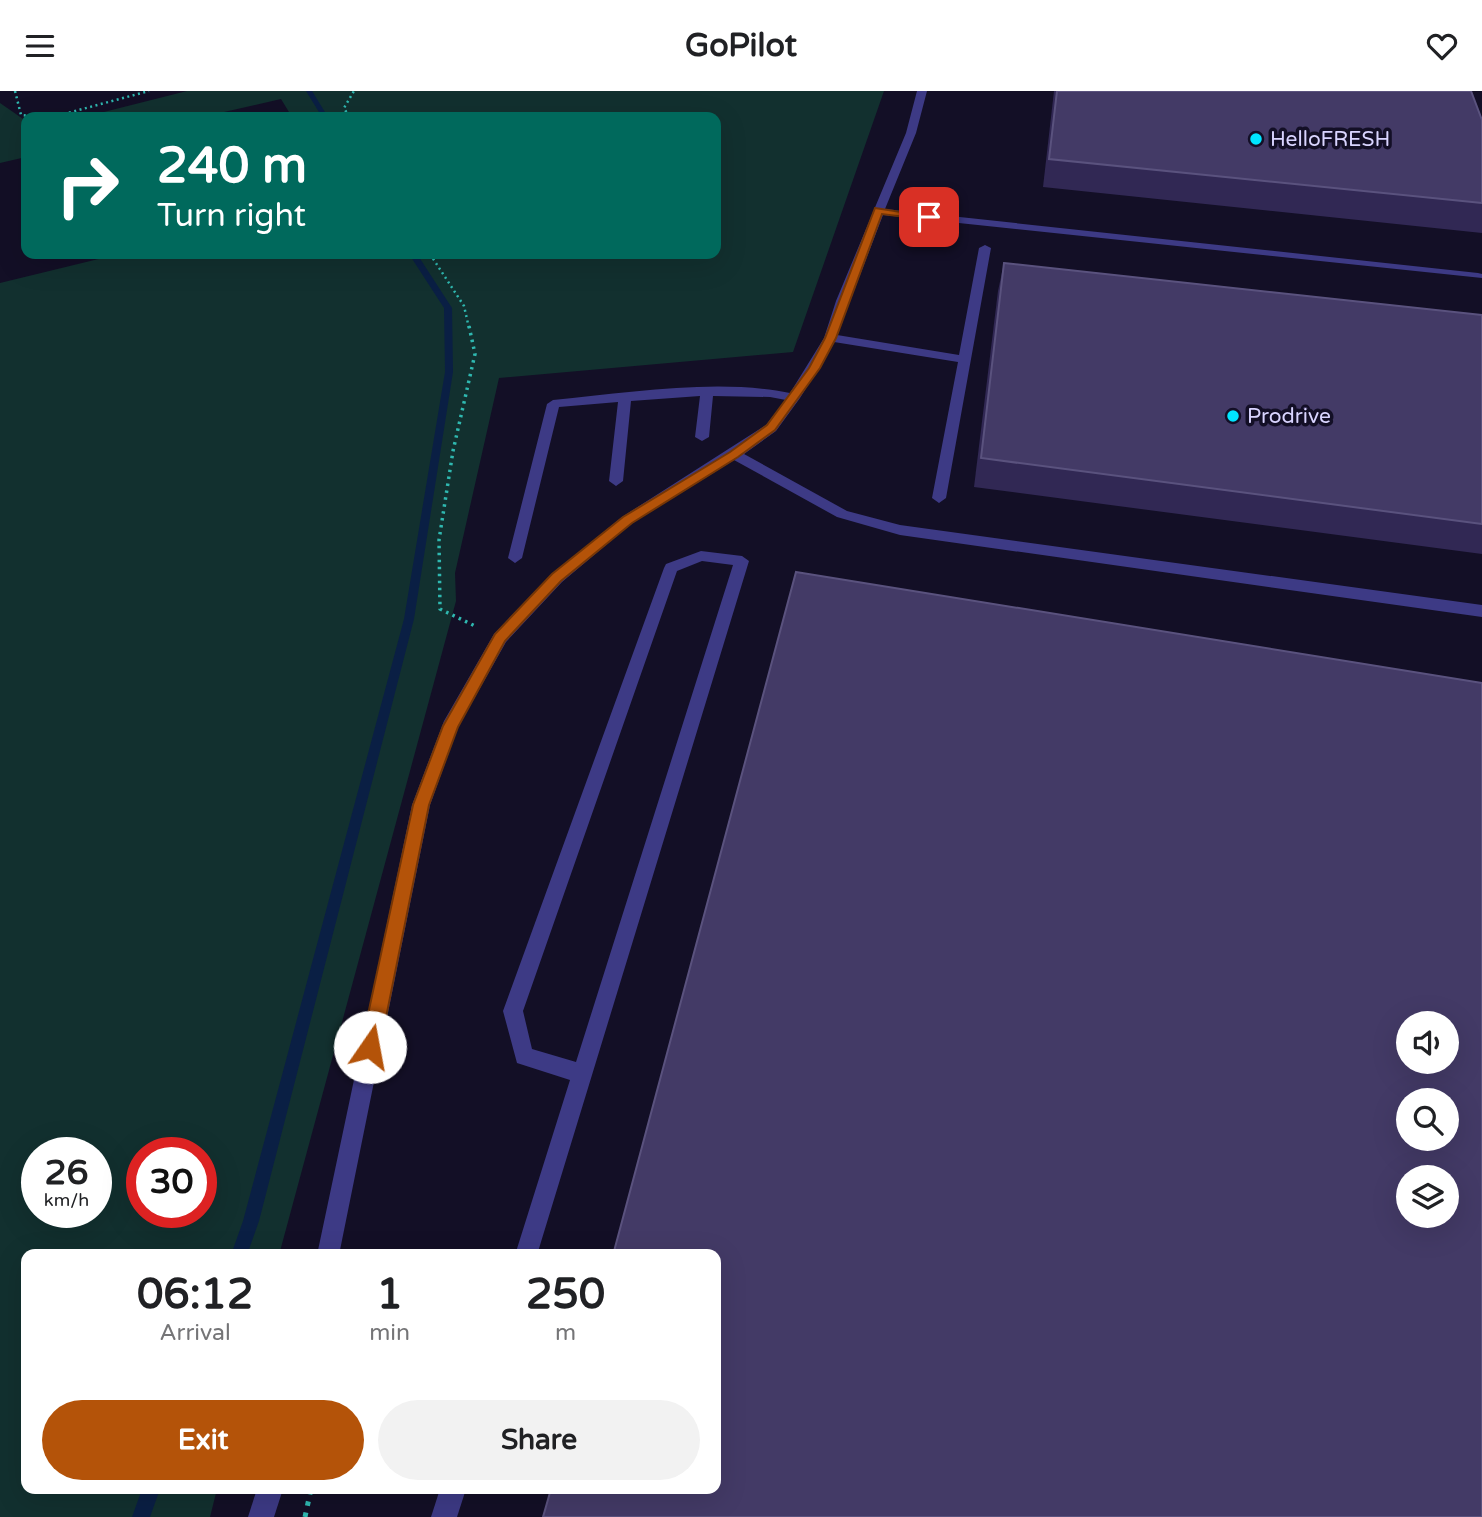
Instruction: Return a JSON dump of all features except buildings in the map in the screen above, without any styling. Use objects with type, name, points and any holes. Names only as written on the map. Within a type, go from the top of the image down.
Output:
[{"type":"street","points":[[329,1249],[421,805],[450,726],[500,638],[557,578],[627,520],[771,428],[794,398],[830,338],[911,133],[922,91]]},
{"type":"street","points":[[878,211],[1478,276]]},
{"type":"street","points":[[939,498],[985,248]]},
{"type":"street","points":[[830,338],[964,359]]},
{"type":"street","points":[[515,558],[553,404],[707,392],[770,393],[794,398]]},
{"type":"street","points":[[702,437],[707,392]]},
{"type":"street","points":[[616,481],[625,397]]},
{"type":"street","points":[[734,454],[842,514],[900,530],[1482,611]]},
{"type":"street","points":[[528,1249],[742,561],[701,556],[671,568],[513,1011],[524,1056],[582,1075]]},
{"type":"street","points":[[261,1517],[268,1494]]},
{"type":"street","points":[[444,1517],[451,1494]]},
{"type":"path","points":[[15,91],[21,115]]},
{"type":"path","points":[[71,112],[149,91]]},
{"type":"path","points":[[346,112],[344,108],[354,91]]},
{"type":"path","points":[[433,259],[464,306],[475,354],[453,451],[439,540],[440,609],[500,638]]},
{"type":"path","points":[[305,1517],[310,1494]]},
{"type":"green space","points":[[187,91],[884,91],[793,352],[499,378],[455,573],[456,601],[281,1249],[21,1249],[21,1494],[216,1494],[210,1517],[0,1517],[0,283],[98,259],[721,259],[721,112],[289,112],[281,99],[224,112],[104,112]]},
{"type":"green space","points":[[0,103],[21,118],[21,158],[0,163]]},
{"type":"waterway","points":[[309,91],[322,112]]},
{"type":"waterway","points":[[241,1249],[251,1221],[409,619],[449,372],[448,308],[416,259]]},
{"type":"waterway","points":[[141,1517],[149,1494]]},
{"type":"place","name":"HelloFRESH","points":[[1256,139]]},
{"type":"place","name":"Prodrive","points":[[1233,416]]},
{"type":"route","points":[[370,1047],[421,805],[450,726],[500,638],[557,578],[627,520],[664,499],[771,428],[814,368],[830,338],[878,211],[929,217]]}]
